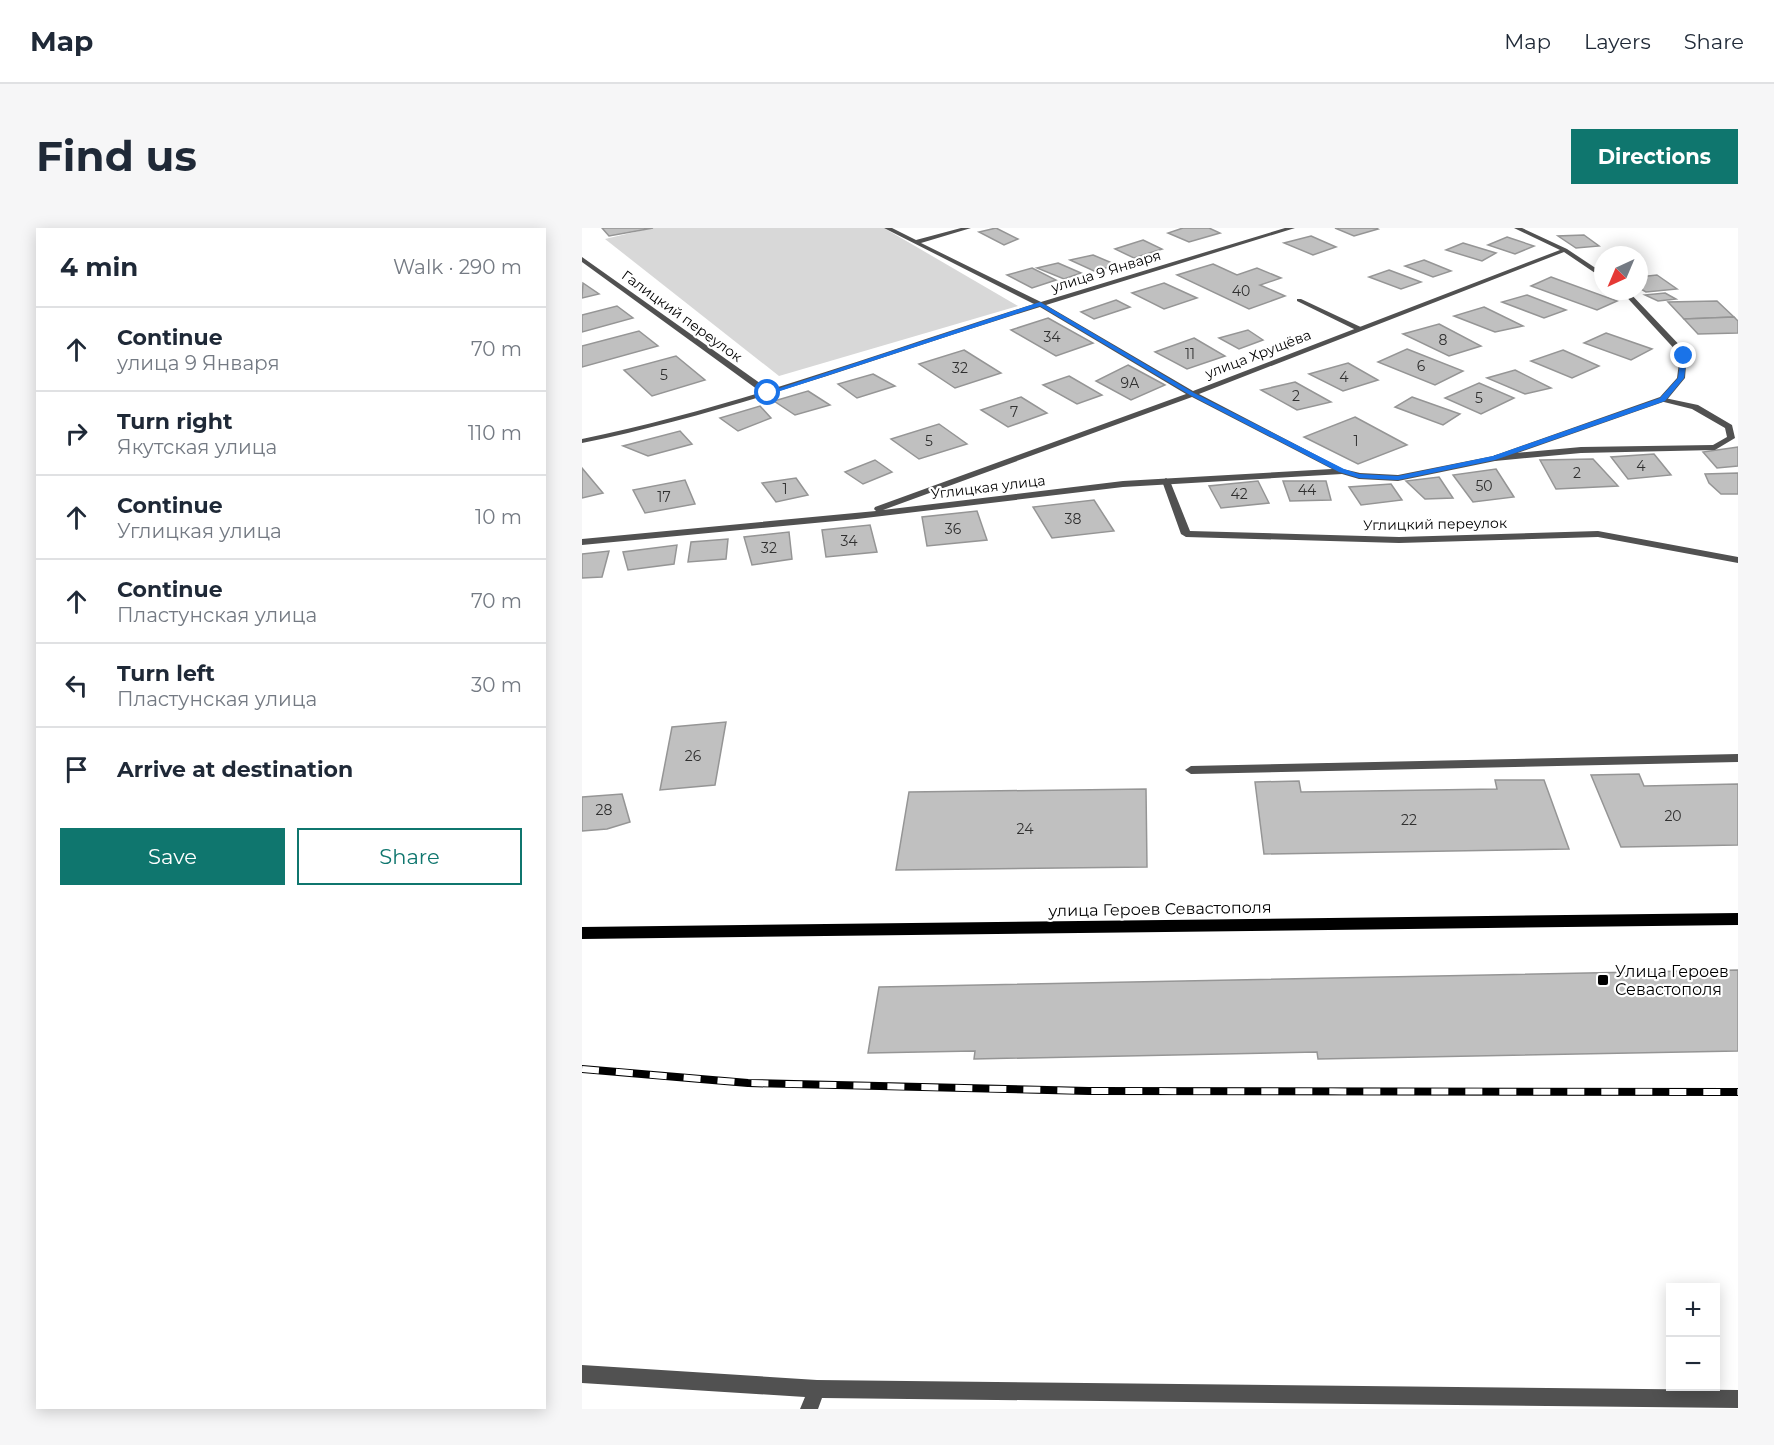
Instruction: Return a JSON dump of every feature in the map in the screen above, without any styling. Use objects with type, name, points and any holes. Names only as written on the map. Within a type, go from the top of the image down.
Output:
[{"type":"main road","name":"улица Героев Севастополя","points":[[582,933],[1738,920]]},
{"type":"street","points":[[887,228],[1040,304],[1192,394],[1341,471]]},
{"type":"street","points":[[916,242],[968,228]]},
{"type":"street","name":"улица 9 Января","points":[[582,441],[640,430],[768,393],[1040,304],[1292,228]]},
{"type":"street","points":[[1517,228],[1564,250],[1594,270]]},
{"type":"street","name":"улица Хрущёва","points":[[857,516],[1192,394],[1564,250]]},
{"type":"street","name":"Галицкий переулок","points":[[582,259],[768,393]]},
{"type":"street","points":[[1299,300],[1361,329]]},
{"type":"street","points":[[1495,458],[1663,399],[1681,378],[1684,356],[1632,300]]},
{"type":"street","points":[[1495,458],[1581,450],[1715,447],[1731,438],[1729,427],[1695,407],[1663,399]]},
{"type":"street","name":"Углицкая улица","points":[[582,542],[857,516],[1123,484],[1341,471],[1359,476],[1398,478],[1495,458]]},
{"type":"street","name":"Углицкий переулок","points":[[1166,482],[1186,534],[1399,540],[1598,534],[1738,560]]},
{"type":"street","points":[[1191,770],[1738,758]]},
{"type":"street","points":[[582,1374],[817,1389],[1738,1399]]},
{"type":"street","points":[[809,1409],[817,1389]]},
{"type":"shaded area","points":[[652,228],[884,228],[1018,306],[779,376],[605,239]]},
{"type":"building","points":[[602,228],[653,228],[609,236]]},
{"type":"building","points":[[996,228],[1018,239],[1004,245],[979,232]]},
{"type":"building","points":[[1183,228],[1209,228],[1220,233],[1189,242],[1168,233]]},
{"type":"building","points":[[1335,228],[1376,228],[1378,229],[1354,236]]},
{"type":"building","points":[[1584,235],[1599,246],[1576,248],[1558,236]]},
{"type":"building","points":[[1311,236],[1336,247],[1313,255],[1284,243]]},
{"type":"building","points":[[1507,237],[1534,246],[1515,254],[1488,245]]},
{"type":"building","points":[[1143,240],[1162,249],[1134,258],[1115,249]]},
{"type":"building","points":[[1463,243],[1496,253],[1482,261],[1446,250]]},
{"type":"building","points":[[1093,255],[1117,265],[1094,271],[1070,260]]},
{"type":"building","points":[[1424,260],[1451,271],[1433,277],[1405,266]]},
{"type":"building","points":[[1058,263],[1081,273],[1064,279],[1037,268]]},
{"type":"building","points":[[1213,264],[1237,275],[1257,268],[1281,278],[1260,285],[1285,296],[1249,309],[1177,275]]},
{"type":"building","points":[[1032,268],[1056,280],[1032,288],[1007,275]]},
{"type":"building","points":[[1389,270],[1421,282],[1401,289],[1369,277]]},
{"type":"building","points":[[1657,275],[1677,289],[1648,292],[1648,276]]},
{"type":"building","points":[[1551,277],[1594,293],[1594,300],[1617,301],[1597,310],[1531,286]]},
{"type":"building","points":[[583,283],[599,294],[582,298]]},
{"type":"building","points":[[1164,283],[1197,298],[1164,309],[1132,293]]},
{"type":"building","points":[[1665,293],[1676,299],[1658,301],[1648,295]]},
{"type":"building","points":[[1527,295],[1566,310],[1544,318],[1502,302]]},
{"type":"building","points":[[1116,300],[1130,307],[1094,319],[1081,312]]},
{"type":"building","points":[[1717,301],[1734,317],[1684,319],[1668,302]]},
{"type":"building","points":[[617,306],[633,318],[582,332],[582,315]]},
{"type":"building","points":[[1484,307],[1523,326],[1495,332],[1454,316]]},
{"type":"building","points":[[1734,317],[1738,321],[1738,333],[1698,334],[1684,319]]},
{"type":"building","points":[[1048,318],[1093,343],[1056,356],[1011,330]]},
{"type":"building","points":[[1439,324],[1481,346],[1449,356],[1403,334]]},
{"type":"building","points":[[1248,330],[1263,340],[1239,349],[1219,338]]},
{"type":"building","points":[[639,331],[658,346],[582,367],[582,346]]},
{"type":"building","points":[[1606,333],[1652,349],[1631,360],[1584,343]]},
{"type":"building","points":[[1194,338],[1225,356],[1187,369],[1155,352]]},
{"type":"building","points":[[1407,349],[1463,371],[1435,385],[1378,362]]},
{"type":"building","points":[[964,350],[1001,373],[955,388],[919,364]]},
{"type":"building","points":[[1563,350],[1599,366],[1572,378],[1531,361]]},
{"type":"building","points":[[676,356],[705,380],[652,396],[624,370]]},
{"type":"building","points":[[1348,363],[1378,380],[1343,391],[1309,374]]},
{"type":"building","points":[[1128,365],[1165,385],[1131,400],[1096,381]]},
{"type":"building","points":[[1515,370],[1551,388],[1525,394],[1487,378]]},
{"type":"building","points":[[873,374],[895,386],[857,398],[838,384]]},
{"type":"building","points":[[1069,376],[1102,395],[1077,404],[1043,385]]},
{"type":"building","points":[[1295,382],[1331,402],[1297,410],[1261,390]]},
{"type":"building","points":[[1479,383],[1514,398],[1481,414],[1445,398]]},
{"type":"building","points":[[808,391],[830,405],[795,415],[774,401]]},
{"type":"building","points":[[1021,397],[1047,413],[1008,427],[981,410]]},
{"type":"building","points":[[1412,397],[1460,414],[1443,425],[1395,407]]},
{"type":"building","points":[[760,406],[771,418],[738,431],[720,418]]},
{"type":"building","points":[[1355,417],[1407,445],[1358,464],[1304,437]]},
{"type":"building","points":[[939,424],[967,444],[919,459],[891,439]]},
{"type":"building","points":[[680,431],[692,444],[648,456],[623,446]]},
{"type":"building","points":[[1738,447],[1738,466],[1717,468],[1703,452]]},
{"type":"building","points":[[1654,454],[1671,475],[1628,479],[1611,457]]},
{"type":"building","points":[[1593,459],[1618,486],[1556,489],[1540,460]]},
{"type":"building","points":[[875,460],[892,472],[863,484],[845,472]]},
{"type":"building","points":[[582,468],[603,493],[582,498]]},
{"type":"building","points":[[1496,469],[1514,497],[1473,502],[1453,475]]},
{"type":"building","points":[[1738,473],[1738,494],[1721,494],[1709,483],[1705,474]]},
{"type":"building","points":[[1439,477],[1453,498],[1425,499],[1406,481]]},
{"type":"building","points":[[796,478],[808,495],[776,502],[762,483]]},
{"type":"building","points":[[685,480],[695,504],[645,513],[633,490]]},
{"type":"building","points":[[1258,481],[1269,503],[1221,508],[1209,486]]},
{"type":"building","points":[[1283,481],[1326,481],[1331,500],[1290,501]]},
{"type":"building","points":[[1391,484],[1402,500],[1361,505],[1349,487]]},
{"type":"building","points":[[1094,500],[1114,531],[1052,538],[1033,507]]},
{"type":"building","points":[[977,511],[987,540],[927,546],[922,517]]},
{"type":"building","points":[[870,525],[877,552],[826,557],[822,530]]},
{"type":"building","points":[[789,532],[792,559],[752,565],[744,537]]},
{"type":"building","points":[[728,539],[726,559],[688,562],[691,542]]},
{"type":"building","points":[[677,545],[674,564],[628,570],[623,552]]},
{"type":"building","points":[[609,551],[602,577],[582,578],[582,554]]},
{"type":"building","points":[[726,722],[715,785],[660,790],[672,727]]},
{"type":"building","points":[[1639,774],[1644,786],[1738,784],[1738,845],[1621,847],[1591,775]]},
{"type":"building","points":[[1495,780],[1544,780],[1569,849],[1264,854],[1255,782],[1299,781],[1301,792],[1497,789]]},
{"type":"building","points":[[1146,789],[1147,867],[896,870],[909,792]]},
{"type":"building","points":[[622,794],[630,822],[607,829],[582,831],[582,797]]},
{"type":"building","points":[[1738,970],[1738,1051],[1318,1059],[1317,1052],[974,1059],[975,1051],[868,1053],[879,987]]},
{"type":"railway","points":[[582,1069],[748,1083],[1089,1091],[1738,1092]]},
{"type":"place","name":"Улица Героев Севастополя","points":[[1603,980]]},
{"type":"route","points":[[768,393],[1040,304],[1192,394],[1341,471],[1359,476],[1398,478],[1495,458],[1663,399],[1681,378],[1684,356]]}]
